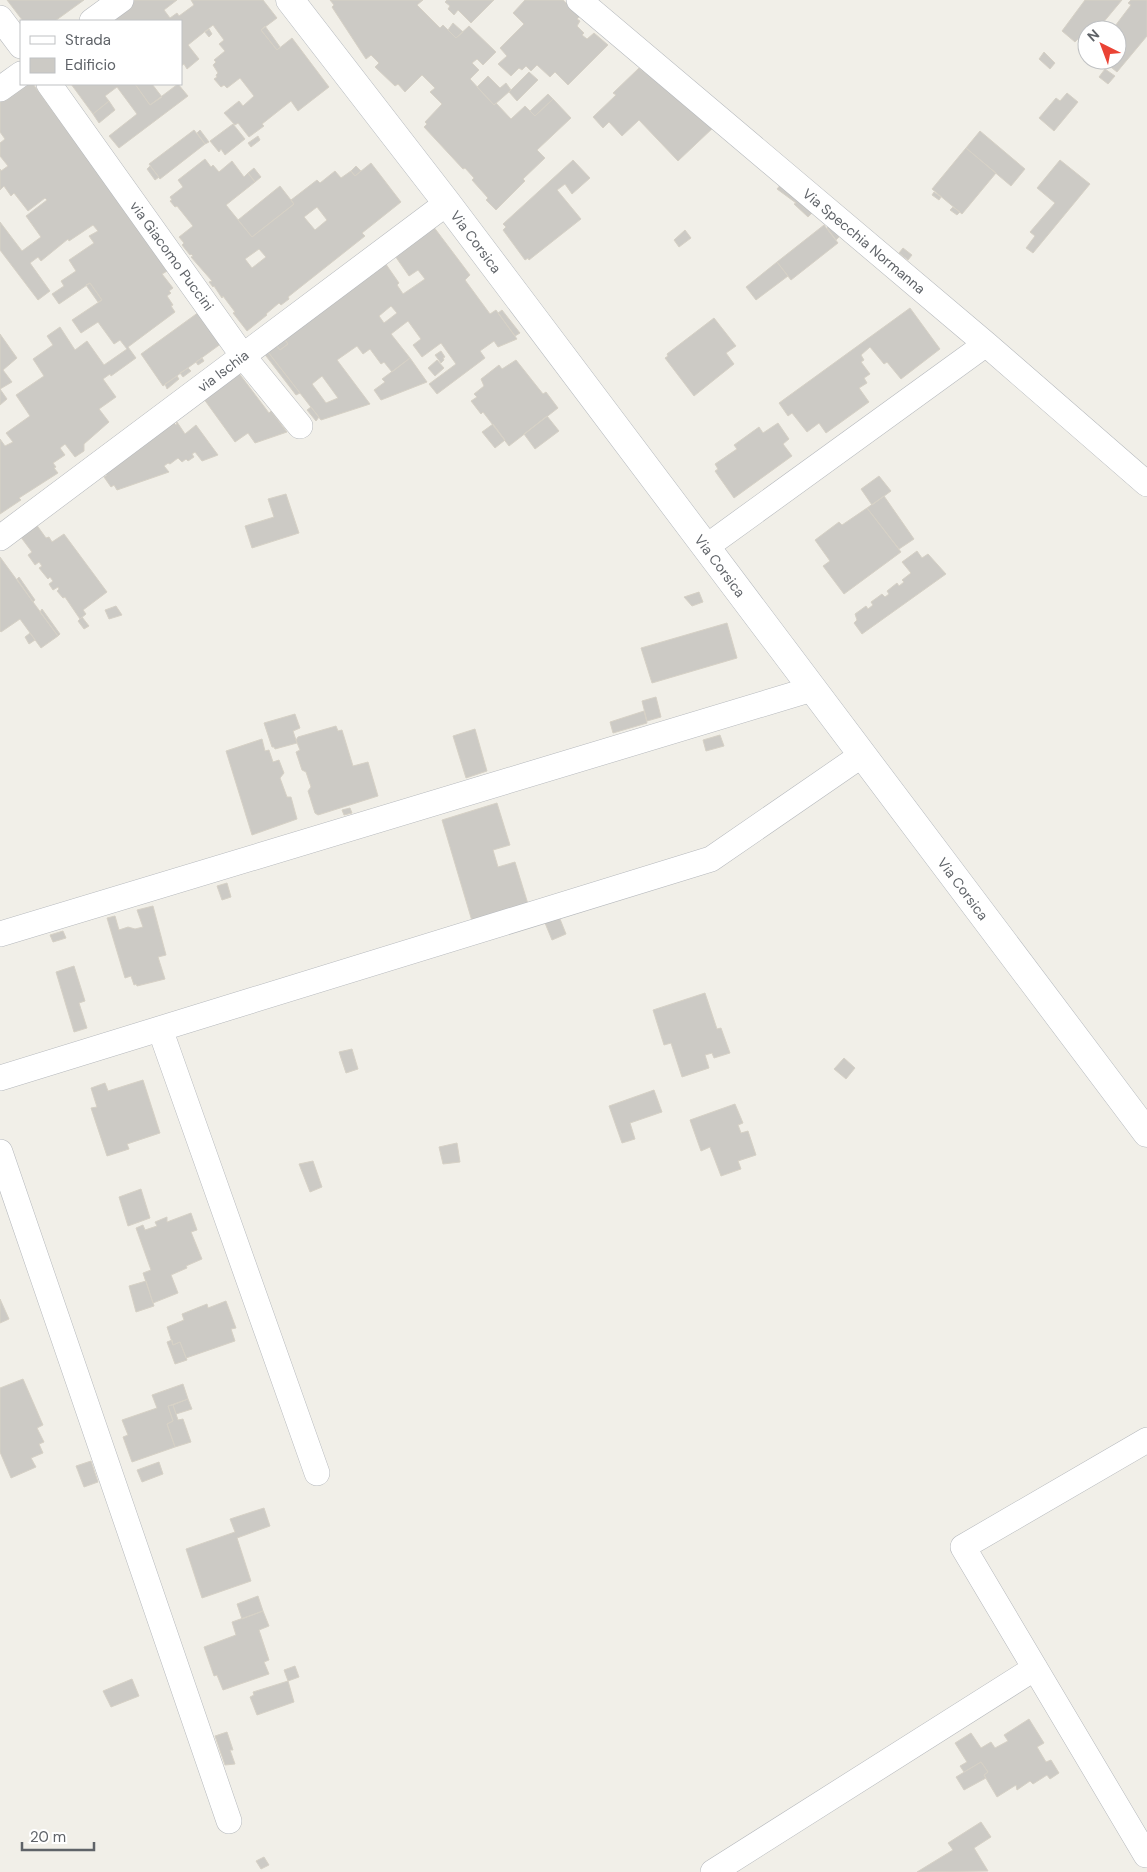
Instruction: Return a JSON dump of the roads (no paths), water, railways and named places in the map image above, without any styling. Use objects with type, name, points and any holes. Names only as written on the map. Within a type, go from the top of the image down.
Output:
[{"type":"main road","name":"Via Corsica","points":[[290,0],[447,203],[1147,1133]]},
{"type":"street","points":[[93,20],[121,0]]},
{"type":"street","name":"Via Specchia Normanna","points":[[579,0],[986,344],[1147,484]]},
{"type":"street","points":[[0,18],[20,45]]},
{"type":"street","points":[[0,89],[20,75]]},
{"type":"street","name":"via Giacomo Puccini","points":[[50,85],[243,356],[300,426]]},
{"type":"street","name":"via Ischia","points":[[0,538],[447,203]]},
{"type":"street","points":[[706,547],[986,344]]},
{"type":"street","points":[[0,934],[812,689]]},
{"type":"street","points":[[0,1078],[711,858],[862,755]]},
{"type":"street","points":[[160,1028],[317,1473]]},
{"type":"street","points":[[0,1152],[229,1821]]},
{"type":"street","points":[[1146,1855],[963,1547],[1147,1440]]},
{"type":"street","points":[[713,1872],[1035,1668]]}]
